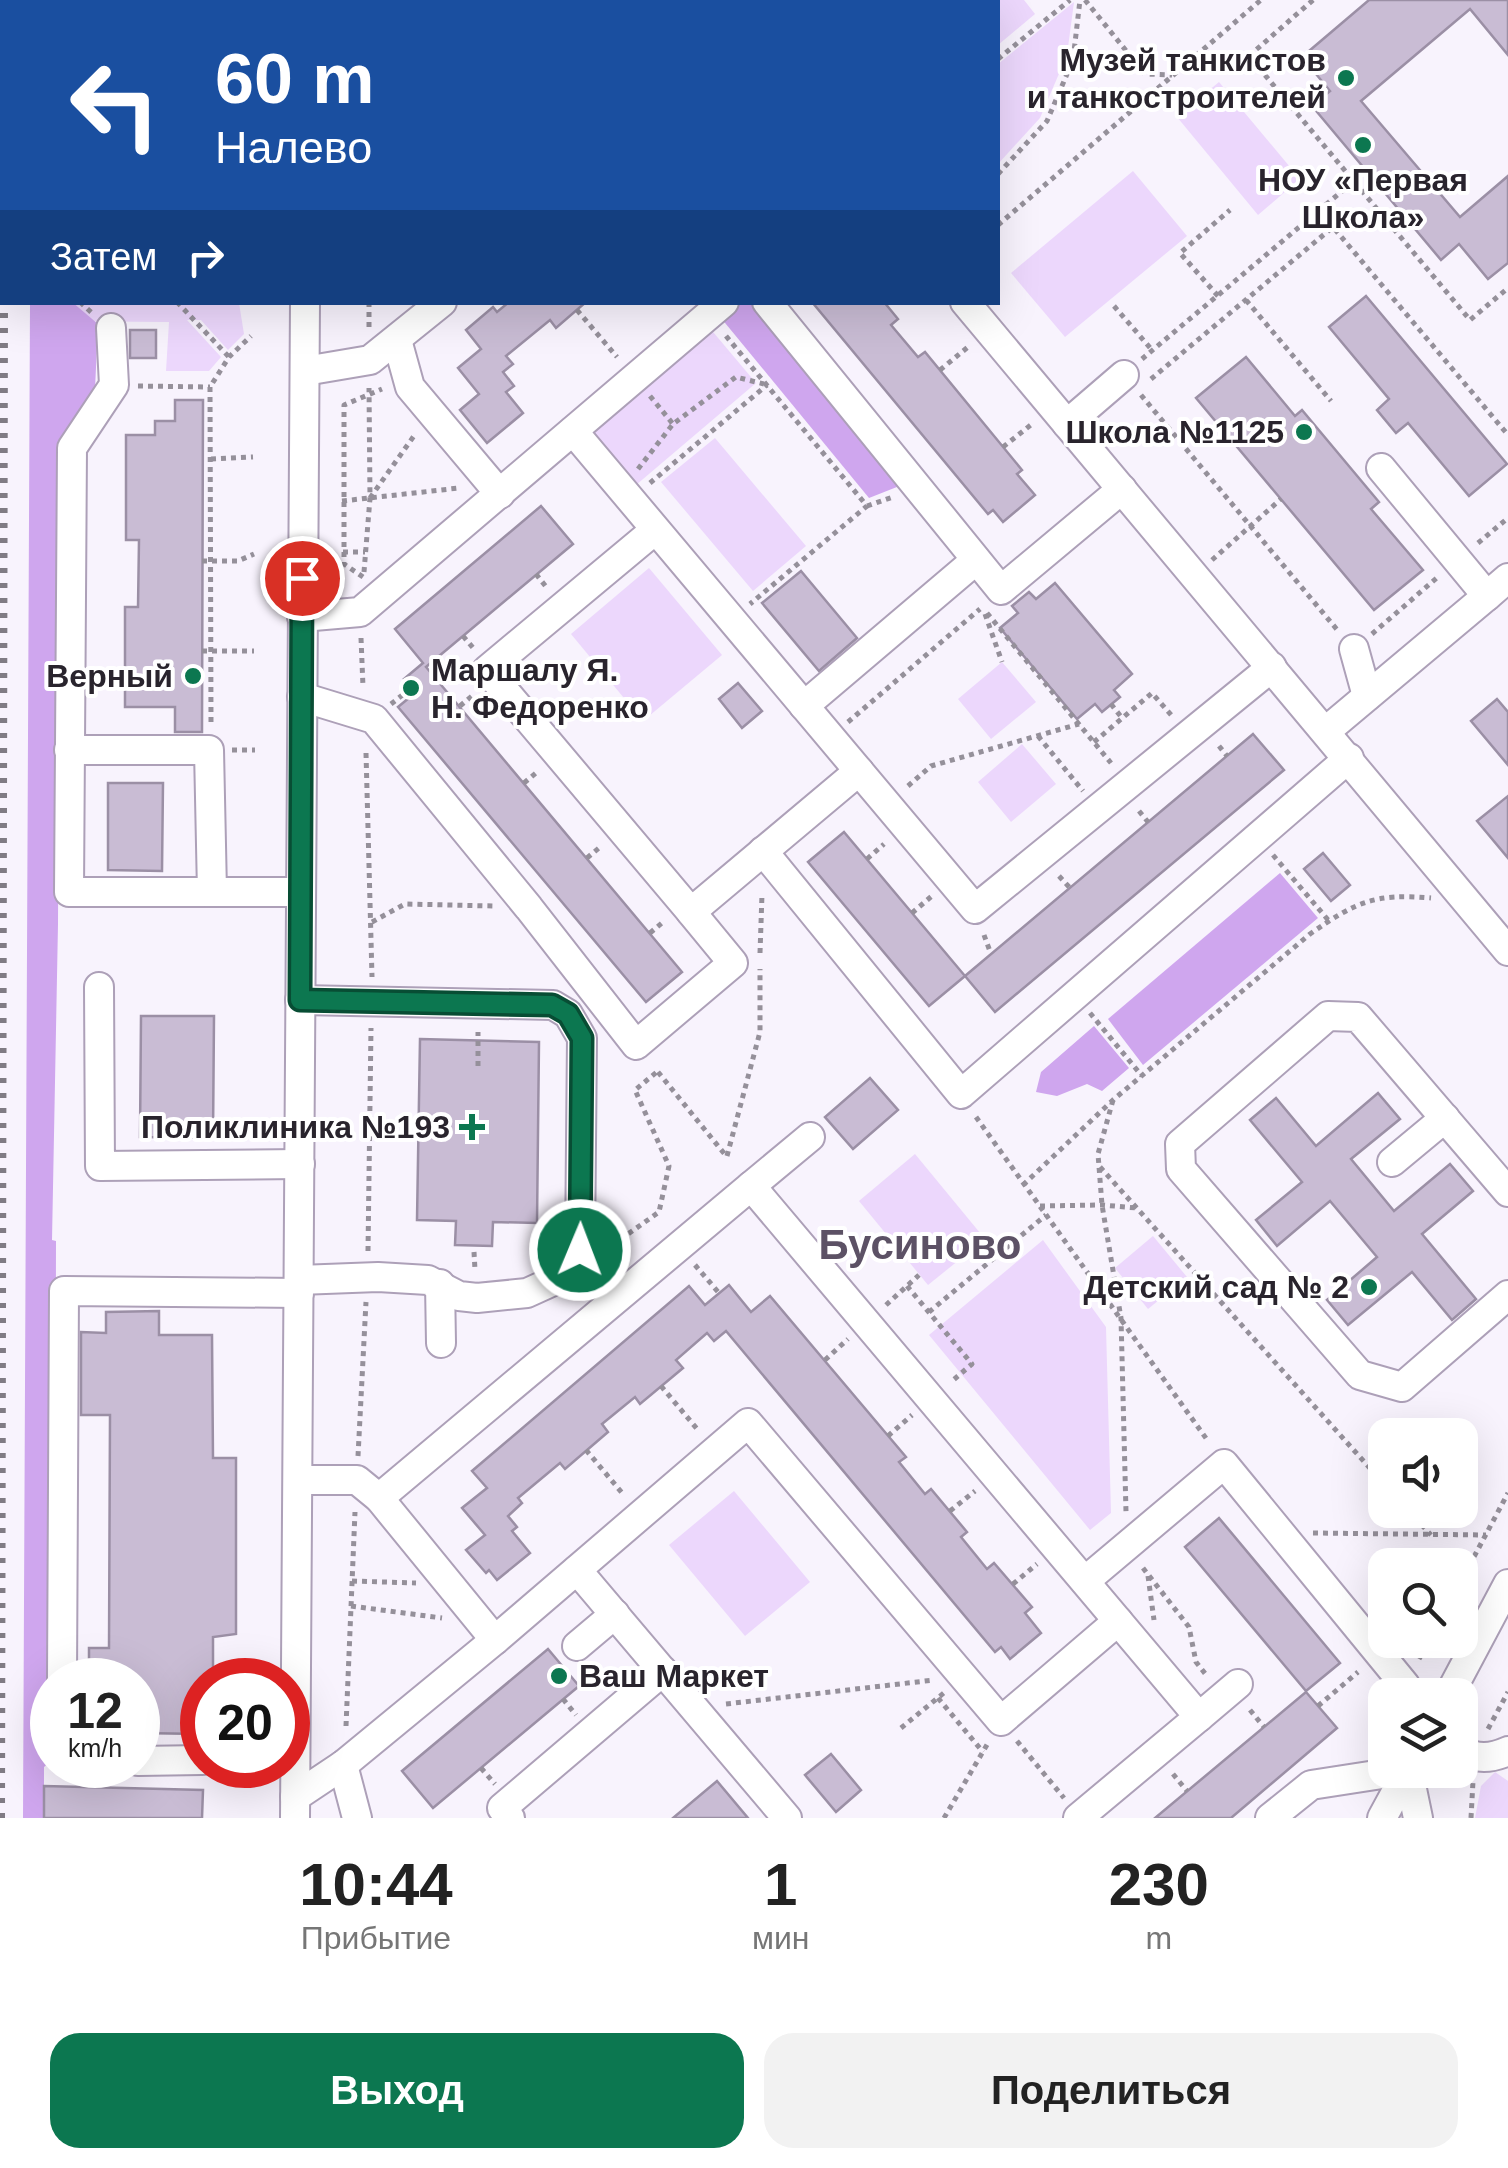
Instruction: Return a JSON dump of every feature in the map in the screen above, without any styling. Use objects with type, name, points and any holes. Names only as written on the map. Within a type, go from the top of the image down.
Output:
[{"type":"street","points":[[294,1658],[305,305]]},
{"type":"street","points":[[305,370],[370,360],[438,305]]},
{"type":"street","points":[[768,305],[1001,590],[1122,489]]},
{"type":"street","points":[[967,305],[1508,951]]},
{"type":"street","points":[[302,617],[360,612],[496,489],[573,431],[717,309]]},
{"type":"street","points":[[111,328],[114,386],[72,448],[69,892],[301,892]]},
{"type":"street","points":[[396,340],[410,386],[496,489]]},
{"type":"street","points":[[1060,415],[1130,383]]},
{"type":"street","points":[[573,431],[974,909],[1272,666]]},
{"type":"street","points":[[1326,731],[1497,587],[1457,560],[1381,468]]},
{"type":"street","points":[[302,697],[374,719],[636,1045],[733,963],[487,670],[655,530]]},
{"type":"street","points":[[804,706],[976,560]]},
{"type":"street","points":[[1354,649],[1367,696]]},
{"type":"street","points":[[70,750],[209,750],[212,892]]},
{"type":"street","points":[[763,851],[961,1094],[1349,758]]},
{"type":"street","points":[[690,912],[858,771]]},
{"type":"street","points":[[98,987],[100,1166],[300,1164]]},
{"type":"street","points":[[62,1658],[64,1291],[299,1286],[367,1277],[440,1284],[459,1296],[527,1293],[560,1278],[580,1250],[582,1038],[568,1014],[552,1005],[300,1000]]},
{"type":"street","points":[[1508,1192],[1358,1016],[1328,1016],[1180,1144],[1181,1169],[1360,1376],[1402,1387],[1508,1295]]},
{"type":"street","points":[[1392,1162],[1445,1118]]},
{"type":"street","points":[[368,1489],[679,1246],[810,1137]]},
{"type":"street","points":[[751,1186],[1199,1716]]},
{"type":"street","points":[[440,1284],[441,1343]]},
{"type":"street","points":[[295,1807],[488,1632],[577,1570],[748,1423],[1001,1721],[1118,1621]]},
{"type":"street","points":[[1085,1581],[1224,1464],[1368,1639]]},
{"type":"street","points":[[298,1480],[368,1489],[488,1632]]},
{"type":"street","points":[[577,1570],[787,1818]]},
{"type":"street","points":[[1458,1678],[1508,1584]]},
{"type":"street","points":[[577,1646],[615,1614]]},
{"type":"street","points":[[510,1818],[502,1808],[663,1671]]},
{"type":"street","points":[[1078,1817],[1231,1690]]},
{"type":"street","points":[[1478,1756],[1494,1758],[1508,1751]]},
{"type":"street","points":[[343,1765],[357,1818]]},
{"type":"street","points":[[1270,1818],[1311,1785],[1368,1776]]},
{"type":"street","points":[[1382,1818],[1398,1788]]},
{"type":"street","points":[[1412,1788],[1418,1818]]},
{"type":"path","points":[[1000,57],[1070,0]]},
{"type":"path","points":[[1083,0],[1145,74],[1174,75]]},
{"type":"path","points":[[1000,172],[1047,121],[1074,60],[1083,0]]},
{"type":"path","points":[[1000,222],[1261,0]]},
{"type":"path","points":[[1312,0],[1249,56],[1470,320],[1508,288]]},
{"type":"path","points":[[1130,383],[1152,350],[1366,172]]},
{"type":"path","points":[[1218,296],[1180,253],[1230,210]]},
{"type":"path","points":[[1130,383],[1246,300],[1333,226],[1508,435]]},
{"type":"path","points":[[1246,300],[1331,401]]},
{"type":"path","points":[[180,305],[228,357]]},
{"type":"path","points":[[369,305],[370,498],[363,578],[344,564],[344,405],[369,394]]},
{"type":"path","points":[[1114,306],[1152,350]]},
{"type":"path","points":[[717,309],[767,385],[867,506],[730,620]]},
{"type":"path","points":[[940,370],[988,330]]},
{"type":"path","points":[[211,734],[210,459],[206,436],[210,387],[228,357],[251,336]]},
{"type":"path","points":[[620,487],[674,424],[736,377],[767,385]]},
{"type":"path","points":[[1130,383],[1354,649],[1508,518]]},
{"type":"path","points":[[649,483],[767,385]]},
{"type":"path","points":[[114,386],[210,387]]},
{"type":"path","points":[[370,498],[432,411]]},
{"type":"path","points":[[1004,448],[1060,415]]},
{"type":"path","points":[[210,459],[253,458]]},
{"type":"path","points":[[202,472],[210,472]]},
{"type":"path","points":[[342,501],[496,489]]},
{"type":"path","points":[[1210,562],[1281,499]]},
{"type":"path","points":[[343,552],[366,552]]},
{"type":"path","points":[[202,561],[238,561],[254,554]]},
{"type":"path","points":[[982,607],[1002,662]]},
{"type":"path","points":[[982,607],[1128,783]]},
{"type":"path","points":[[830,737],[982,607]]},
{"type":"path","points":[[343,1765],[352,1580],[368,1489],[372,922],[360,612]]},
{"type":"path","points":[[202,651],[254,651]]},
{"type":"path","points":[[202,686],[211,686]]},
{"type":"path","points":[[1094,742],[1152,692]]},
{"type":"path","points":[[1110,704],[1122,718]]},
{"type":"path","points":[[887,804],[932,766],[1079,724]]},
{"type":"path","points":[[1038,736],[1098,808]]},
{"type":"path","points":[[1258,837],[1329,921]]},
{"type":"path","points":[[727,1156],[760,1032],[763,851]]},
{"type":"path","points":[[1023,1184],[1113,1100],[1345,910],[1374,898],[1466,900]]},
{"type":"path","points":[[372,922],[405,904],[529,908]]},
{"type":"path","points":[[1076,996],[1142,1076]]},
{"type":"path","points":[[478,1066],[479,1004]]},
{"type":"path","points":[[636,1045],[751,1186]]},
{"type":"path","points":[[580,1250],[606,1252],[658,1212],[669,1166],[635,1090],[658,1071]]},
{"type":"path","points":[[961,1094],[1224,1464]]},
{"type":"path","points":[[1113,1100],[1098,1154],[1102,1205],[1121,1318],[1134,1540],[1147,1573],[1155,1623]]},
{"type":"path","points":[[1099,1166],[1368,1465]]},
{"type":"path","points":[[1040,1206],[1137,1208]]},
{"type":"path","points":[[928,1312],[1046,1215]]},
{"type":"path","points":[[679,1246],[719,1293]]},
{"type":"path","points":[[866,1323],[919,1275]]},
{"type":"path","points":[[907,1286],[972,1364]]},
{"type":"path","points":[[662,1386],[716,1451]]},
{"type":"path","points":[[586,1450],[641,1515]]},
{"type":"path","points":[[1478,1550],[1504,1508],[1508,1492]]},
{"type":"path","points":[[1423,1528],[1430,1536]]},
{"type":"path","points":[[1280,1532],[1486,1535]]},
{"type":"path","points":[[1134,1540],[1147,1573],[1189,1628],[1196,1662],[1231,1690]]},
{"type":"path","points":[[352,1580],[449,1584]]},
{"type":"path","points":[[351,1606],[488,1632]]},
{"type":"path","points":[[1318,1706],[1375,1658]]},
{"type":"path","points":[[901,1728],[963,1677]]},
{"type":"path","points":[[694,1708],[963,1677]]},
{"type":"path","points":[[938,1698],[983,1752]]},
{"type":"path","points":[[944,1818],[1001,1721],[1078,1817]]},
{"type":"shaded area","points":[[1000,0],[1024,0],[1035,14],[1000,43]]},
{"type":"shaded area","points":[[1074,2],[1067,55],[1040,118],[1000,162],[1000,62]]},
{"type":"shaded area","points":[[1219,82],[1300,179],[1258,215],[1177,117]]},
{"type":"shaded area","points":[[1133,171],[1187,236],[1065,337],[1011,273]]},
{"type":"shaded area","points":[[30,305],[76,305],[98,324],[95,389],[60,440],[52,1240],[56,1241],[55,1658],[30,1658],[30,1788],[44,1788],[44,1818],[23,1818]]},
{"type":"shaded area","points":[[53,305],[239,305],[244,334],[228,350],[201,320],[187,320],[221,357],[209,371],[166,371],[169,322],[53,321]]},
{"type":"shaded area","points":[[737,305],[761,305],[907,483],[869,498],[721,318]]},
{"type":"shaded area","points":[[708,326],[756,383],[636,485],[588,428]]},
{"type":"shaded area","points":[[715,438],[806,546],[753,591],[661,482]]},
{"type":"shaded area","points":[[649,568],[722,655],[643,721],[571,634]]},
{"type":"shaded area","points":[[1002,662],[1036,702],[991,739],[958,699]]},
{"type":"shaded area","points":[[1022,744],[1056,784],[1011,822],[978,782]]},
{"type":"shaded area","points":[[1280,873],[1318,918],[1143,1065],[1108,1019]]},
{"type":"shaded area","points":[[1094,1026],[1129,1068],[1102,1091],[1087,1084],[1057,1096],[1036,1092],[1041,1072]]},
{"type":"shaded area","points":[[915,1154],[985,1239],[928,1285],[859,1201]]},
{"type":"shaded area","points":[[1153,1236],[1187,1277],[1148,1309],[1115,1268]]},
{"type":"shaded area","points":[[1043,1240],[1106,1327],[1111,1513],[1090,1530],[929,1335]]},
{"type":"shaded area","points":[[734,1491],[810,1582],[745,1636],[669,1545]]},
{"type":"shaded area","points":[[1495,1772],[1508,1781],[1508,1818],[1475,1818],[1481,1786]]},
{"type":"building","points":[[1369,0],[1508,0],[1508,55],[1470,9],[1361,101],[1460,217],[1508,176],[1508,263],[1488,279],[1459,244],[1441,260],[1312,106],[1330,91],[1302,57]]},
{"type":"building","points":[[1366,296],[1507,464],[1469,496],[1408,423],[1396,433],[1377,410],[1389,399],[1329,327]]},
{"type":"building","points":[[505,305],[583,305],[556,328],[550,320],[506,356],[513,364],[503,372],[514,386],[506,392],[523,413],[487,443],[460,410],[479,394],[458,368],[481,349],[466,330],[493,307],[497,312]]},
{"type":"building","points":[[814,305],[886,305],[898,319],[891,325],[918,357],[925,352],[1022,470],[1017,474],[1035,495],[1003,522],[993,510],[988,514]]},
{"type":"building","points":[[130,330],[156,330],[156,358],[130,358]]},
{"type":"building","points":[[1246,357],[1295,416],[1302,410],[1379,502],[1371,509],[1423,570],[1374,610],[1196,398]]},
{"type":"building","points":[[175,400],[203,400],[202,732],[175,732],[175,707],[125,707],[125,607],[138,607],[139,540],[126,540],[126,435],[155,435],[155,421],[175,421]]},
{"type":"building","points":[[541,506],[573,544],[426,667],[682,972],[646,1002],[398,707],[415,693],[404,679],[423,663],[395,629]]},
{"type":"building","points":[[801,571],[857,638],[819,671],[762,603]]},
{"type":"building","points":[[1055,583],[1132,674],[1114,690],[1120,697],[1102,712],[1095,704],[1077,719],[1000,628],[1018,613],[1012,606],[1029,592],[1036,599]]},
{"type":"building","points":[[738,683],[762,711],[742,728],[719,699]]},
{"type":"building","points":[[1497,699],[1508,712],[1508,765],[1471,721]]},
{"type":"building","points":[[1253,734],[1284,770],[995,1012],[965,976]]},
{"type":"building","points":[[108,783],[163,783],[162,871],[108,870]]},
{"type":"building","points":[[1508,796],[1508,858],[1477,821]]},
{"type":"building","points":[[844,832],[965,976],[929,1006],[808,862]]},
{"type":"building","points":[[1323,853],[1350,885],[1331,901],[1304,869]]},
{"type":"building","points":[[141,1016],[214,1016],[213,1138],[140,1137]]},
{"type":"building","name":"Поликлиника №193","points":[[420,1039],[539,1042],[537,1223],[493,1222],[492,1246],[455,1245],[456,1221],[417,1220]]},
{"type":"building","points":[[870,1078],[898,1110],[853,1149],[825,1117]]},
{"type":"building","points":[[1378,1093],[1400,1119],[1351,1159],[1394,1211],[1450,1164],[1473,1191],[1422,1234],[1476,1299],[1452,1320],[1412,1272],[1348,1325],[1327,1300],[1377,1257],[1330,1201],[1277,1246],[1256,1220],[1302,1182],[1250,1120],[1276,1098],[1316,1146]]},
{"type":"building","points":[[729,1285],[751,1312],[770,1296],[906,1457],[899,1462],[925,1494],[931,1489],[967,1532],[961,1537],[987,1569],[994,1563],[1032,1607],[1025,1613],[1041,1633],[1010,1659],[1001,1647],[995,1652],[726,1331],[714,1341],[707,1333],[676,1360],[683,1368],[640,1404],[635,1397],[602,1424],[608,1432],[565,1469],[560,1463],[518,1498],[522,1503],[508,1516],[517,1527],[512,1531],[530,1553],[497,1580],[466,1550],[485,1535],[462,1508],[487,1488],[472,1471],[689,1286],[705,1305]]},
{"type":"building","points":[[159,1311],[159,1335],[212,1335],[213,1458],[236,1458],[236,1634],[213,1637],[213,1658],[180,1658],[180,1734],[160,1733],[160,1658],[89,1658],[89,1648],[109,1648],[110,1415],[81,1415],[81,1332],[106,1333],[106,1312]]},
{"type":"building","points":[[1219,1518],[1340,1663],[1306,1691],[1185,1547]]},
{"type":"building","points":[[548,1649],[579,1686],[433,1808],[402,1771]]},
{"type":"building","points":[[1306,1692],[1337,1728],[1231,1818],[1155,1818]]},
{"type":"building","points":[[831,1754],[861,1790],[836,1812],[805,1775]]},
{"type":"building","points":[[717,1781],[748,1818],[673,1818]]},
{"type":"building","points":[[44,1788],[203,1790],[202,1818],[44,1818]]},
{"type":"railway","points":[[1,1818],[4,305]]},
{"type":"place","name":"Музей танкистов и танкостроителей","points":[[1346,78]]},
{"type":"place","name":"НОУ «Первая Школа»","points":[[1363,145]]},
{"type":"place","name":"Школа №1125","points":[[1304,432]]},
{"type":"place","name":"Верный","points":[[193,676]]},
{"type":"place","name":"Маршалу Я. Н. Федоренко","points":[[411,688]]},
{"type":"place","name":"Поликлиника №193","points":[[472,1127]]},
{"type":"place","name":"Детский сад № 2","points":[[1369,1287]]},
{"type":"place","name":"Ваш Маркет","points":[[559,1676]]},
{"type":"district","name":"Бусиново","points":[[920,1244]]},
{"type":"route","points":[[302,578],[300,1000],[552,1005],[568,1014],[582,1038],[580,1250]]}]
